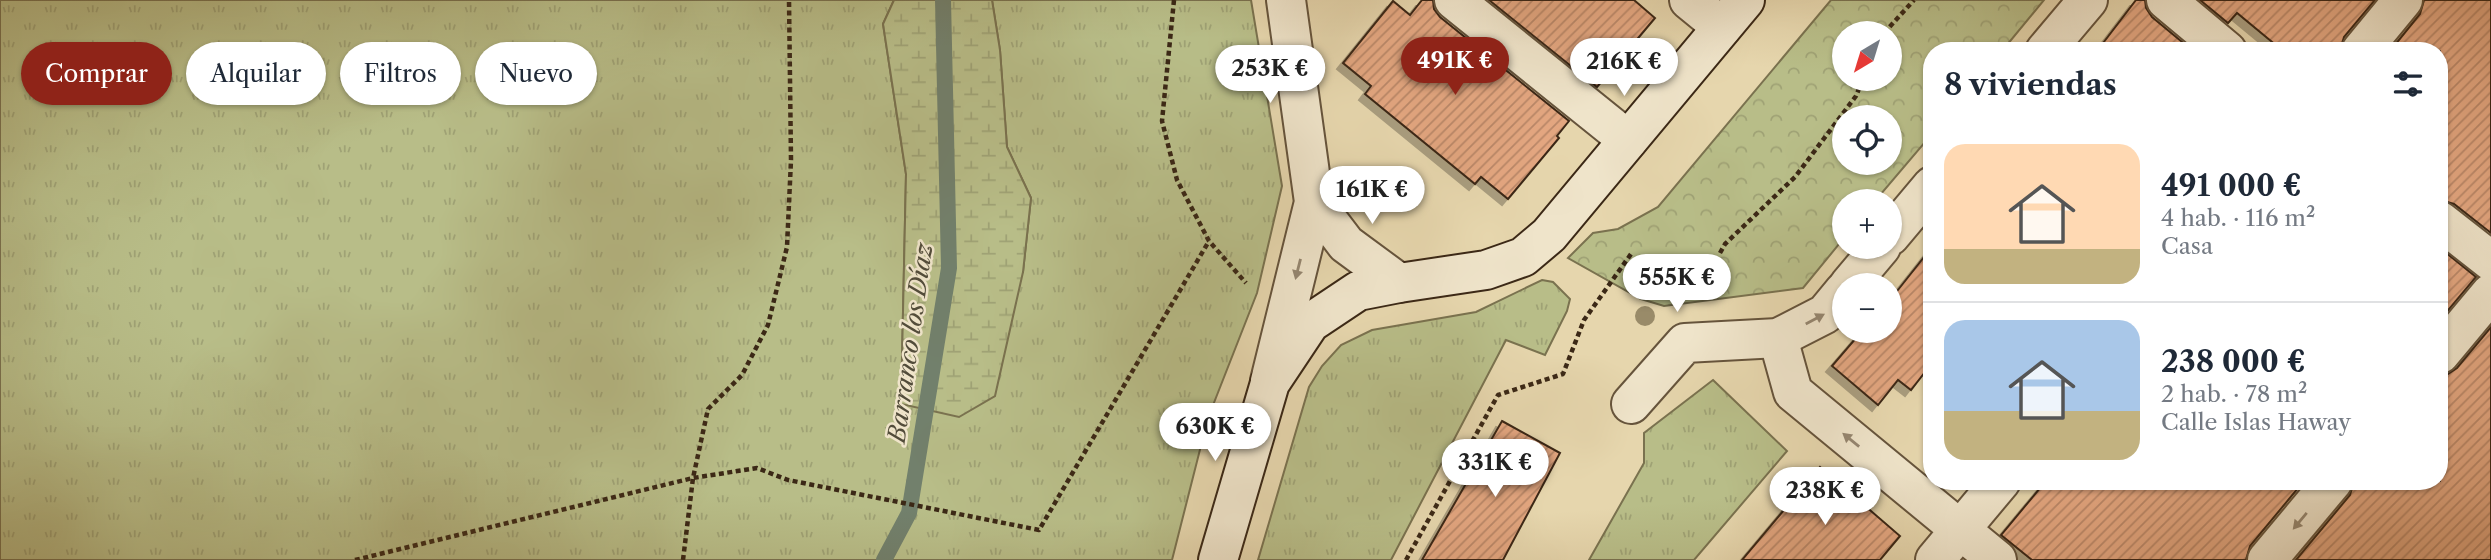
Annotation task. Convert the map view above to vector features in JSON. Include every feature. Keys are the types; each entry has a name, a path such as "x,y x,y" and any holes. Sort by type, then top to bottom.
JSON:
{"street":[{"path":"1218,560 1270,383 1314,202 1286,0"},
{"path":"1454,0 1628,140"},
{"path":"1270,383 1310,323 1358,291 1486,270 1523,257 1549,235 1734,14 1689,0"},
{"path":"2053,42 2088,0"},
{"path":"2166,0 2216,42"},
{"path":"2368,42 2403,0"},
{"path":"1902,222 1923,197"},
{"path":"1314,202 1346,244 1399,283"},
{"path":"2448,226 2491,261"},
{"path":"1859,273 1871,259"},
{"path":"2448,344 2491,293"},
{"path":"1631,404 1685,343 1778,338 1825,314 1832,306"},
{"path":"1778,338 1793,391 1997,560"},
{"path":"1935,560 1993,490"},
{"path":"2267,560 2325,490"}],"path":[{"path":"683,560 694,478 708,409 742,375 768,325 787,247 791,160 789,0"},
{"path":"1174,0 1162,121 1177,180 1209,241 1284,325"},
{"path":"1895,21 1914,0"},
{"path":"1720,253 1725,244 1796,177 1858,91"},
{"path":"355,560 694,478 757,468 788,480 1039,530 1209,241"},
{"path":"1406,560 1498,395 1563,374 1584,320 1631,254"}],"green space":[{"path":"0,0 894,0 883,24 906,174 901,404 1023,272 1031,198 1007,147 1000,50 992,0 1251,0 1282,186 1257,293 1208,418 1172,560 0,560"},
{"path":"894,0 992,0 1000,50 1007,147 1031,198 1023,272 995,396 959,417 901,404 906,174 883,24"},
{"path":"1831,0 2044,0 2009,42 1923,42 1923,145 1902,169 1902,105 1832,105 1832,175 1897,175 1885,189 1832,189 1832,253 1803,288 1664,306 1641,299 1568,258 1593,233 1618,229 1658,207"},
{"path":"1542,280 1553,282 1570,299 1567,311 1545,355 1506,340 1391,560 1258,560 1309,387 1322,366 1341,345 1372,330 1476,312"},
{"path":"1713,380 1787,451 1694,560 1589,560 1644,463 1644,433"}],"building":[{"path":"1422,0 1433,0 1434,9 1440,17 1569,121 1557,136 1559,138 1508,199 1481,177 1475,184 1365,94 1371,86 1343,63 1393,1 1410,15"},
{"path":"1489,0 1634,0 1655,18 1597,87"},
{"path":"2136,0 2145,0 2146,8 2152,17 2182,42 2104,42"},
{"path":"2200,0 2375,0 2343,42 2272,42 2237,13 2228,23"},
{"path":"2424,0 2491,0 2491,233 2448,202 2448,42 2397,42 2420,14"},
{"path":"2448,254 2476,277 2448,310"},
{"path":"1923,258 1923,375 1911,390 1898,380 1878,405 1832,366 1852,343 1902,343 1902,285"},
{"path":"2491,327 2491,560 2296,560 2351,490 2448,490 2448,374 2457,368"},
{"path":"1502,421 1560,453 1503,560 1422,560"},
{"path":"1820,467 1900,536 1880,560 1742,560"},
{"path":"2038,490 2297,490 2250,546 2246,560 2032,560 2001,535"}],"waterway":[{"name":"Barranco los Díaz","path":"884,560 909,513 949,268 943,0"}]}
